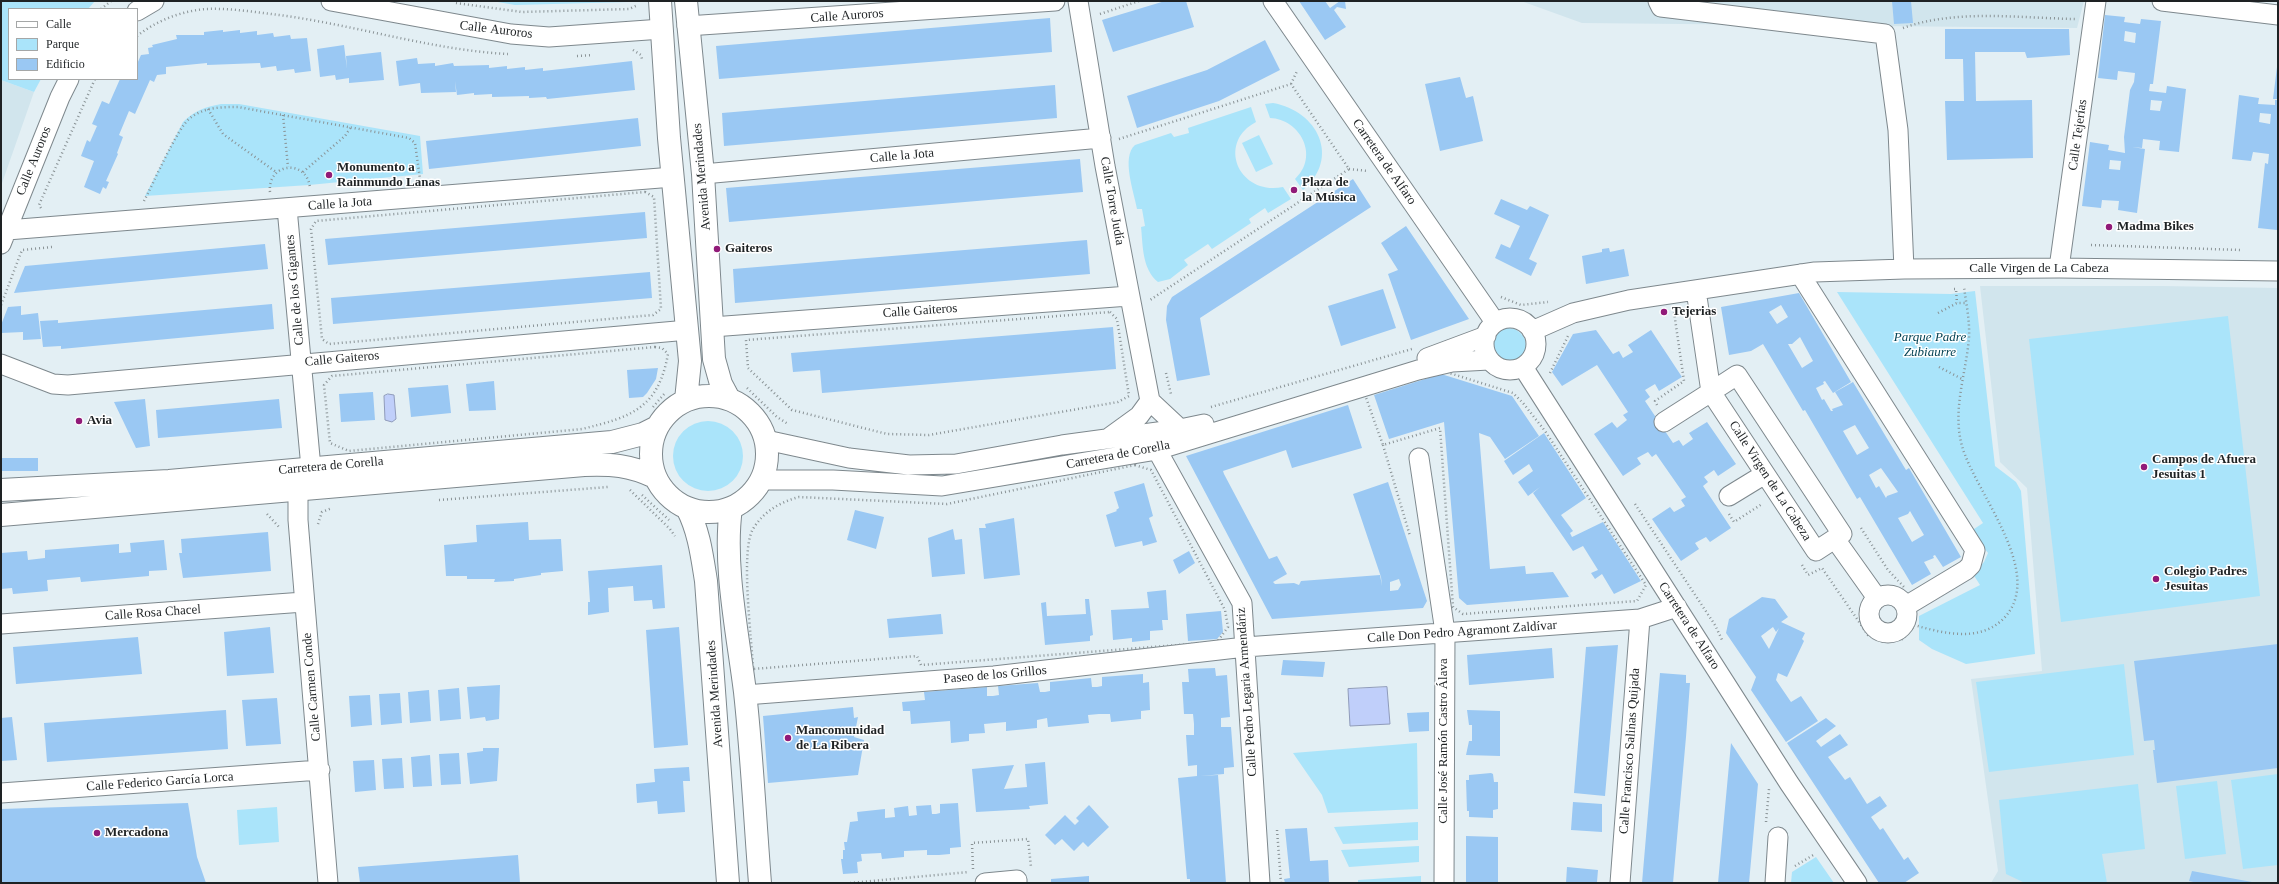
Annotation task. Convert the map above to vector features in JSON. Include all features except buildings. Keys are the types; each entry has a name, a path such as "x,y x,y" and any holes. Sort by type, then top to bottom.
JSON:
{"main road":[{"path":"660,1 673,177 688,330 690,361 686,400"},
{"name":"Avenida Merindades","path":"686,1 687,26 703,174 714,359 721,384 737,392"},
{"path":"737,392 746,408 758,422 766,440 768,460 762,480 749,497 731,508 709,512 687,508 668,496 655,477 651,452 657,427 664,416 686,400 737,392"},
{"name":"Carretera de Corella","path":"1,490 169,481 612,442 643,434 657,427"},
{"name":"Carretera de Corella","path":"1,515 604,464 631,466 655,477"},
{"name":"Avenida Merindades","path":"687,508 693,520 698,538 706,581 728,883"},
{"name":"Avenida Merindades","path":"731,508 729,521 731,580 745,695 760,883"}],"street":[{"path":"138,10 154,1"},
{"name":"Calle Auroros","path":"331,1 511,34 548,36 662,29"},
{"name":"Calle Auroros","path":"687,26 1055,1"},
{"name":"Calle Torre Judía","path":"1078,1 1112,136 1129,296 1150,401"},
{"name":"Carretera de Alfaro","path":"1273,1 1490,329"},
{"path":"1658,1 1661,7 1885,34 1898,130 1904,269"},
{"name":"Calle Tejerías","path":"2059,268 2096,1"},
{"path":"2162,1 2278,15"},
{"name":"Calle Auroros","path":"4,237 60,97 68,80"},
{"name":"Calle la Jota","path":"703,174 1112,136"},
{"name":"Calle la Jota","path":"4,237 287,208 673,177"},
{"name":"Calle de los Gigantes","path":"287,208 311,468"},
{"name":"Calle Virgen de La Cabeza","path":"1532,331 1573,313 1630,300 1800,274 1904,269 2059,268 2278,271"},
{"path":"1800,274 1975,550 1971,565 1966,570 1907,607 1902,628 1891,634 1878,631 1874,627 1869,615 1870,608 1877,598 1889,595 1895,596 1907,607"},
{"name":"Calle Virgen de La Cabeza","path":"1696,290 1711,392 1816,551 1835,539"},
{"name":"Calle Gaiteros","path":"712,328 1129,296"},
{"path":"1511,318 1526,323 1532,331 1536,348 1532,359 1522,367 1508,370 1493,365 1489,360 1484,341 1490,329 1511,318"},
{"name":"Carretera de Corella","path":"766,440 849,458 909,465 956,464 1106,439 1180,429 1228,418 1292,400 1352,379 1416,362 1490,329"},
{"name":"Calle Gaiteros","path":"1,364 53,384 68,385 301,363 688,330"},
{"name":"Carretera de Corella","path":"762,480 832,480 892,485 942,486 1157,450 1418,370 1452,362 1489,360"},
{"name":"Carretera de Alfaro","path":"1522,367 1789,783 1857,883"},
{"path":"1666,421 1737,375 1842,534 1835,539 1877,598"},
{"path":"1106,439 1138,416 1150,401 1180,429"},
{"name":"Calle Pedro Legaria Armendáriz","path":"1157,450 1242,603 1260,883"},
{"name":"Calle José Ramón Castro Álava","path":"1419,458 1444,632 1444,883"},
{"path":"1729,496 1765,474"},
{"name":"Calle Carmen Conde","path":"298,490 298,520 304,602 320,770 328,883"},
{"name":"Calle Rosa Chacel","path":"1,624 304,602"},
{"name":"Calle Don Pedro Agramont Zaldívar","path":"1245,647 1640,619 1677,607"},
{"name":"Calle Francisco Salinas Quijada","path":"1620,883 1640,619"},
{"name":"Paseo de los Grillos","path":"745,695 994,676 1245,647"},
{"name":"Calle Federico García Lorca","path":"1,794 320,770"},
{"path":"1772,832 1775,883"},
{"path":"985,883 1017,880 1017,883"}],"path":[{"path":"102,8 111,1"},
{"path":"450,2 522,12 572,12 629,9 639,6 638,1"},
{"path":"1099,22 1098,15 1139,1"},
{"path":"138,35 175,15 206,9 250,11 304,18 438,45 513,55"},
{"path":"1885,34 1913,24 1964,17 2094,20"},
{"path":"626,51 633,50 641,55 642,63"},
{"path":"570,56 598,54"},
{"path":"43,211 39,205 95,80"},
{"path":"1112,136 1291,84 1350,169"},
{"path":"143,203 187,120 208,109 238,107 409,138 415,143 420,180 428,179"},
{"path":"208,109 223,134 276,172"},
{"path":"284,115 288,167"},
{"path":"303,172 345,136 351,128"},
{"path":"270,192 270,181 276,172 288,167 296,168 303,172 309,180 310,188"},
{"path":"1148,302 1350,169 1368,171 1372,177"},
{"path":"645,192 654,197 661,309 653,315 329,344 322,339 311,229 316,221 645,192"},
{"path":"2092,245 2247,250"},
{"path":"1,305 22,250 54,247"},
{"path":"1858,525 1888,570 1907,607 1942,632 1980,633 1992,628 2005,617 2016,598 2016,575 2013,552 1962,446 1960,396 1969,336 1964,280"},
{"path":"1938,312 1957,303 1966,303"},
{"path":"1666,421 1654,401 1684,381 1673,307"},
{"path":"1110,312 1117,320 1129,396 1118,402 929,435 887,434 792,410 748,368 746,340 1110,312"},
{"path":"1553,378 1549,372 1571,331"},
{"path":"655,347 662,348 668,354 663,379 650,400 625,416 604,424 582,429 349,451 330,443 324,385 332,376 655,347"},
{"path":"1204,409 1415,348"},
{"path":"1939,367 1962,379"},
{"path":"1164,368 1172,400"},
{"path":"1357,397 1443,371 1513,393 1545,430 1646,585 1637,601 1463,614 1453,607 1440,428 1383,445"},
{"path":"737,392 793,428"},
{"path":"1365,395 1383,445 1412,542"},
{"path":"1134,465 1140,466 1151,470 1225,610 1228,627 1217,642 921,665 917,656 754,669 746,555 752,530 764,514 784,501 799,497 947,504 1134,465"},
{"path":"432,500 616,486"},
{"path":"623,488 630,490 670,529 676,539"},
{"path":"1633,501 1715,625 1725,646"},
{"path":"318,525 322,512 340,507"},
{"path":"260,514 268,514 279,527 280,535"},
{"path":"1769,788 1772,832"},
{"path":"850,883 968,873 973,869 972,843 1028,839 1031,868"},
{"path":"1793,868 1817,853"}],"shaded area":[{"path":"1521,1 2084,1 2077,28 1582,23"},
{"path":"1,80 34,92 1,186"},
{"name":"Colegio Padres Jesuitas","path":"1980,286 2163,286 2278,288 2278,883 1991,883 1998,871 1971,679 2042,671 2027,488 2000,462"},
{"path":"388,394 394,395 396,419 392,422 385,420 384,396"},
{"path":"1387,687 1390,724 1350,726 1348,689"}],"green space":[{"path":"1,1 95,1 89,8 8,8 8,80 40,80 34,92 1,80"},
{"path":"492,1 629,1 629,2 515,5"},
{"path":"1273,103 1289,108 1302,115 1312,126 1319,138 1322,151 1321,164 1314,177 1303,190 1295,179 1302,170 1306,160 1306,150 1303,140 1298,132 1290,125 1281,120 1270,118 1265,104"},
{"path":"221,104 239,104 420,136 423,174 309,185 145,196 183,122 200,110"},
{"path":"1251,107 1256,122 1244,131 1237,142 1235,154 1238,166 1245,176 1255,184 1268,188 1283,187 1291,199 1268,213 1265,208 1249,219 1251,223 1212,249 1208,244 1184,260 1188,265 1170,279 1158,282 1149,271 1144,257 1141,227 1145,226 1142,209 1137,209 1131,184 1129,158 1131,150 1135,145 1171,133 1174,137 1189,133 1188,128"},
{"path":"1259,135 1273,164 1256,172 1242,143"},
{"name":"Parque Padre Zubiaurre","path":"1975,291 1995,466 2016,482 2021,491 2035,654 1966,664 1932,649 1919,640 1919,616 1980,585 1973,574 1984,562 1988,553 1971,531 1983,523 1837,292 1951,294"},
{"name":"Campos de Afuera Jesuitas 1","path":"2228,316 2260,596 2061,622 2029,339"},
{"path":"1512,328 1521,333 1525,339 1525,353 1521,359 1512,364 1504,364 1495,359 1491,353 1490,342 1495,333 1501,329"},
{"path":"708,421 721,424 733,431 740,443 743,456 740,469 733,481 721,488 708,491 695,488 683,481 676,469 673,456 676,443 683,431 695,424"},
{"path":"2124,664 2134,755 1989,772 1976,682"},
{"path":"1417,743 1418,809 1328,813 1322,795 1293,753"},
{"path":"2278,774 2278,865 2243,869 2231,780"},
{"path":"2217,781 2226,854 2185,859 2176,786"},
{"path":"2138,784 2145,849 2102,854 2107,883 2025,883 2006,874 1999,800"},
{"path":"277,807 279,842 239,845 237,810"},
{"path":"1418,822 1418,840 1343,844 1334,827"},
{"path":"1419,846 1419,862 1349,867 1341,850"},
{"path":"1816,857 1834,883 1791,883 1792,872"},
{"path":"1421,876 1421,883 1358,883 1358,880"}],"place":[{"name":"Monumento a Rainmundo Lanas","path":"329,175"},
{"name":"Plaza de la Música","path":"1294,190"},
{"name":"Madma Bikes","path":"2109,227"},
{"name":"Gaiteros","path":"717,249"},
{"name":"Tejerias","path":"1664,312"},
{"name":"Avia","path":"79,421"},
{"name":"Campos de Afuera Jesuitas 1","path":"2144,467"},
{"name":"Colegio Padres Jesuitas","path":"2156,579"},
{"name":"Mancomunidad de La Ribera","path":"788,738"},
{"name":"Mercadona","path":"97,833"}]}
